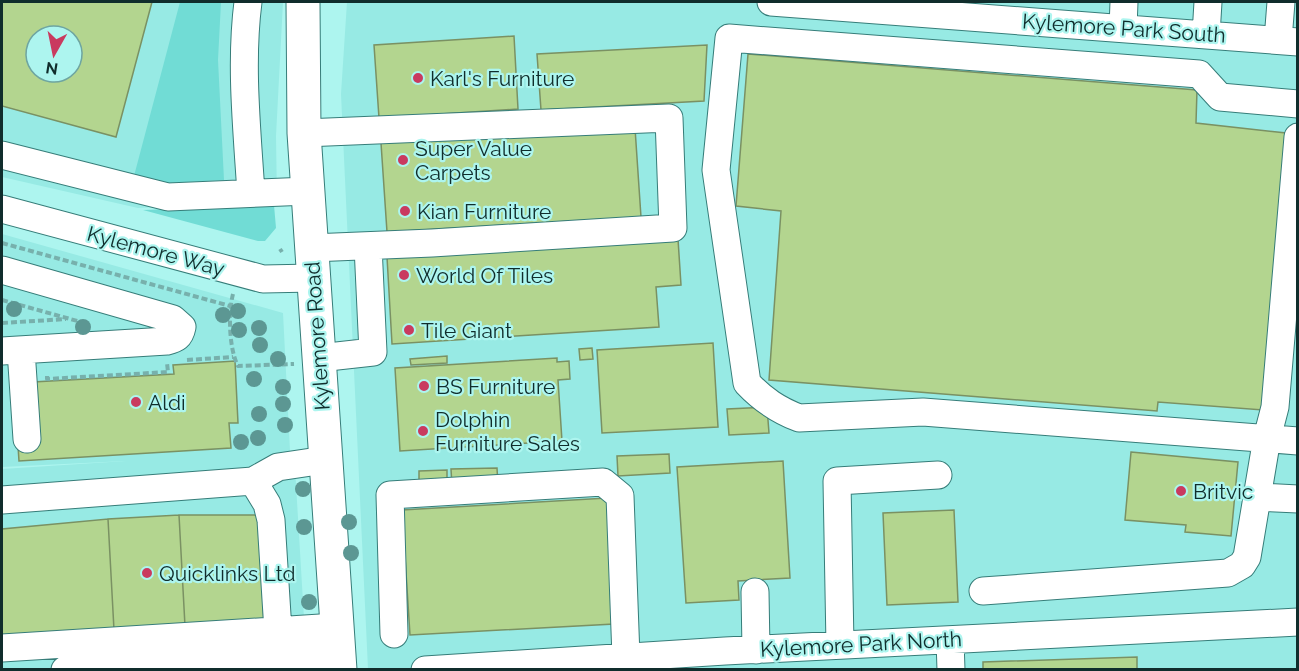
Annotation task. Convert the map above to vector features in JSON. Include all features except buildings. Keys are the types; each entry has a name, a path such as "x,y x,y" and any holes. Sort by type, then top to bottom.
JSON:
{"main road":[{"name":"Kylemore Road","path":"303,2 304,133 308,190 297,257 319,360 338,650"}],"street":[{"path":"248,2 246,108 264,192"},
{"name":"Kylemore Park South","path":"771,2 900,6 1123,28 1288,41"},
{"path":"1123,28 1124,2"},
{"path":"1206,34 1208,2"},
{"path":"1281,2 1288,41"},
{"path":"1298,104 1220,97 1199,74 729,38 716,170 747,383 762,399 782,412 799,418 923,412 1298,441"},
{"name":"Kylemore Way","path":"2,209 263,279 297,257 368,246 673,228 669,118 304,133"},
{"path":"983,591 1228,573 1242,565 1247,557 1275,407 1298,137"},
{"path":"2,155 168,196 308,190"},
{"path":"319,360 373,352 368,246"},
{"path":"2,270 153,313 173,320 182,327 177,339 167,341 15,357 27,439"},
{"path":"2,500 253,481 278,467 325,460"},
{"path":"840,645 837,481 938,475"},
{"path":"253,481 267,504 271,520 278,631"},
{"path":"394,634 390,495 603,482 620,496 626,657"},
{"path":"1257,497 1298,499"},
{"path":"755,592 756,650"},
{"name":"Kylemore Park North","path":"425,669 626,657 726,660 756,650 950,640 1297,616"},
{"path":"2,648 278,631 338,650"},
{"path":"950,640 951,669"},
{"path":"65,669 338,650"}],"path":[{"path":"2,243 230,306"},
{"path":"233,291 230,306 233,357 238,366 319,360"},
{"path":"2,300 70,319 2,323"},
{"path":"15,357 46,368 47,379 168,372 166,361 233,357"}],"shaded area":[{"path":"2,2 283,2 276,136 277,201 138,208 2,177"},
{"path":"180,2 221,2 218,60 224,180 169,183 134,176"},
{"path":"347,2 1297,2 1297,669 368,669 341,94"},
{"path":"274,205 276,228 265,241 143,210"},
{"path":"2,234 283,313 290,451 294,451 307,669 2,669 2,469 126,461 2,467"}],"place":[{"name":"Karl's Furniture","path":"418,78"},
{"name":"Super Value Carpets","path":"403,160"},
{"name":"Kian Furniture","path":"405,211"},
{"name":"World Of Tiles","path":"404,275"},
{"name":"Tile Giant","path":"409,330"},
{"name":"BS Furniture","path":"424,386"},
{"name":"Aldi","path":"136,402"},
{"name":"Dolphin Furniture Sales","path":"423,431"},
{"name":"Britvic","path":"1181,491"},
{"name":"Quicklinks Ltd","path":"147,573"}]}
